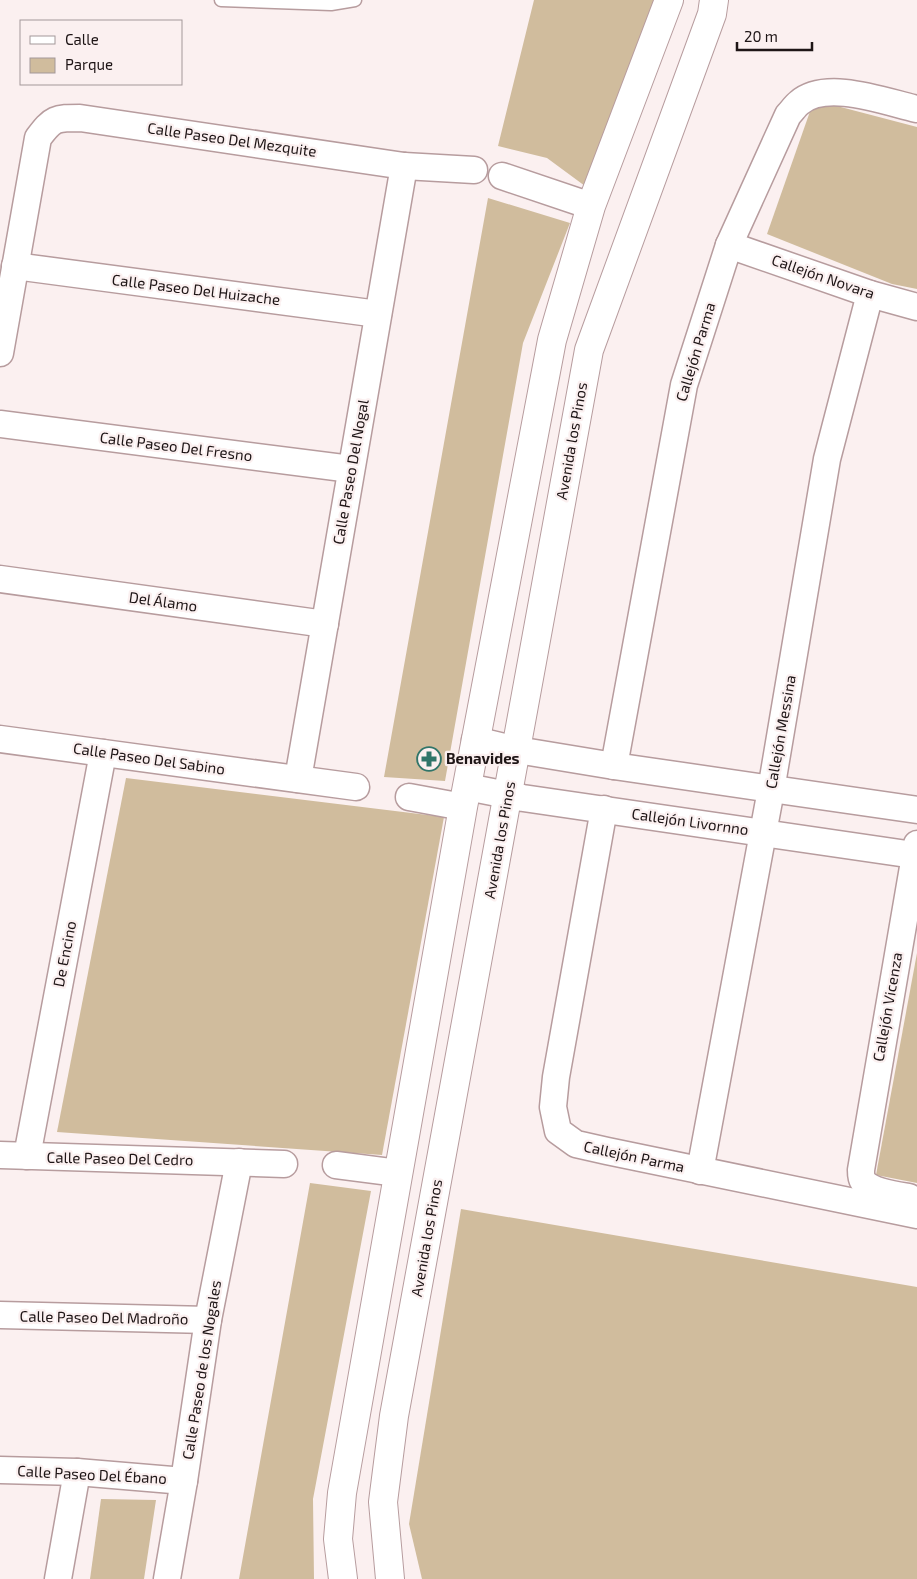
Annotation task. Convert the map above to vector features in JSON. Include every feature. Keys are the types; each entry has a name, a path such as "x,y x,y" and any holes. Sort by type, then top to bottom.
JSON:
{"street":[{"path":"342,1579 338,1539 342,1493 475,740 552,340 591,206 669,0"},
{"name":"Avenida los Pinos","path":"390,1579 383,1502 394,1416 589,350 712,14 714,0"},
{"name":"Callejón Parma","path":"614,766 684,385 729,246 788,115 800,102 817,94 837,92 860,95 917,110"},
{"name":"Calle Paseo Del Mezquite","path":"15,266 38,138 48,124 60,118 80,118 404,166 474,170"},
{"name":"Calle Paseo Del Nogal","path":"298,779 404,166"},
{"path":"502,176 591,206"},
{"name":"Callejón Novara","path":"729,246 870,294 917,307"},
{"path":"0,353 15,266"},
{"name":"Calle Paseo Del Huizache","path":"15,266 378,314"},
{"name":"Callejón Messina","path":"700,1171 771,790 827,460 870,294"},
{"name":"Calle Paseo Del Fresno","path":"0,424 351,469"},
{"name":"Del Álamo","path":"0,580 325,624"},
{"name":"Calle Paseo Del Sabino","path":"0,739 356,787"},
{"path":"475,740 517,750 614,766 917,810"},
{"name":"De Encino","path":"26,1156 103,753"},
{"name":"Callejón Livornno","path":"409,797 508,795 763,833 916,850"},
{"name":"Callejón Parma","path":"604,809 556,1077 552,1106 558,1131 576,1144 917,1215"},
{"name":"Callejón Vicenza","path":"916,850 860,1170 862,1180 867,1185 882,1192 917,1199"},
{"name":"Calle Paseo Del Cedro","path":"0,1155 284,1164"},
{"name":"Calle Paseo de los Nogales","path":"167,1579 208,1320 239,1162"},
{"path":"336,1165 398,1173"},
{"name":"Calle Paseo Del Madroño","path":"0,1315 208,1320"},
{"name":"Calle Paseo Del Ébano","path":"0,1470 77,1472 184,1481"},
{"path":"58,1579 77,1472"}],"lane":[{"path":"221,0 331,4 355,0"}],"green space":[{"path":"534,0 659,0 585,186 547,158 498,146"},
{"path":"814,100 917,127 917,289 892,284 767,234"},
{"path":"488,198 570,223 523,343 445,781 384,777"},
{"path":"126,778 444,817 382,1155 57,1132"},
{"path":"917,953 917,1183 876,1175"},
{"path":"310,1183 371,1191 313,1499 314,1579 239,1579"},
{"path":"461,1209 917,1287 917,1579 422,1579 409,1524"},
{"path":"101,1499 156,1500 144,1579 90,1579"}],"place":[{"name":"Benavides","path":"429,759"}]}
